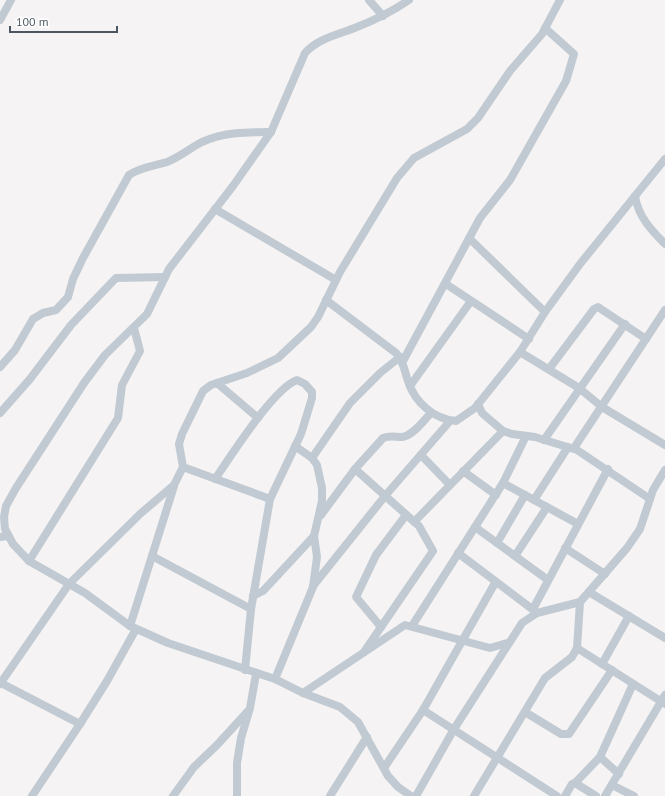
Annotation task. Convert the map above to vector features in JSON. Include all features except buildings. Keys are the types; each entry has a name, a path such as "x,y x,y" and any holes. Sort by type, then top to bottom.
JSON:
{"street":[{"path":"0,20 11,0"},
{"path":"369,0 383,16"},
{"path":"409,0 383,16 310,47 298,68 271,132 165,277 147,314 105,355 84,383 16,488 6,506 4,517 4,536 29,561 86,593 114,616 133,627 168,643 256,674 275,679 303,693 340,707 358,722 384,768 398,787 411,796"},
{"path":"32,796 107,681 133,627 152,556 174,485 182,467 179,444 182,434 201,393 205,388 247,373 278,358 311,327 336,280 397,178 406,166 414,158 468,128 478,118 510,71 546,28 560,0"},
{"path":"312,458 350,403 380,373 402,359 446,284 484,212 510,180 570,72 574,54 546,28"},
{"path":"0,367 15,350 33,318 43,313 56,310 68,297 83,258 129,174 168,161 184,154 200,143 215,137 242,132 271,132"},
{"path":"326,300 388,345 402,359 410,386 420,402 431,413 445,420 456,421 464,417 478,404 520,352 545,312 580,264 665,159"},
{"path":"635,196 637,206 642,216 651,230 665,244"},
{"path":"215,209 336,280"},
{"path":"469,238 545,312"},
{"path":"0,413 30,379 71,324 91,306 111,282 116,278 123,277 165,277"},
{"path":"446,284 529,339"},
{"path":"410,386 471,302"},
{"path":"549,369 594,309 598,307 602,308 646,339"},
{"path":"534,500 602,407 665,310"},
{"path":"544,440 578,388 624,324"},
{"path":"29,561 118,418 122,385 140,351 134,328"},
{"path":"520,352 578,388 602,407 665,445"},
{"path":"215,479 258,418 293,382 297,380 305,384 312,392 312,398 301,434 270,499 251,609 245,670"},
{"path":"217,383 258,418"},
{"path":"478,404 482,413 503,431 544,440 571,448 608,469 650,499"},
{"path":"319,517 355,469 383,438 387,436 403,437 410,433 431,413"},
{"path":"313,587 385,496 450,421"},
{"path":"414,522 503,431"},
{"path":"412,626 496,495 526,436"},
{"path":"275,679 313,587 317,557 314,536 319,517 322,488 317,465 312,458 295,446"},
{"path":"421,455 450,484"},
{"path":"182,467 270,499"},
{"path":"355,469 419,526 431,548 432,554 364,652"},
{"path":"416,796 454,729 507,643 522,623 535,611 548,580 608,469"},
{"path":"458,554 495,583 535,611 580,602 627,548 640,528 656,483 665,470"},
{"path":"463,471 496,495"},
{"path":"503,483 578,524"},
{"path":"80,724 0,683 69,584 140,514 174,485"},
{"path":"497,544 526,495"},
{"path":"515,556 547,507"},
{"path":"381,627 356,597 376,555 406,515"},
{"path":"475,527 548,580"},
{"path":"253,596 264,591 314,536"},
{"path":"565,548 605,574"},
{"path":"152,556 251,609"},
{"path":"384,768 423,710 461,640 495,583"},
{"path":"589,592 665,638"},
{"path":"474,796 545,678 572,657 577,648 580,602"},
{"path":"602,664 629,616"},
{"path":"303,693 405,625 490,648 507,643"},
{"path":"577,648 633,684 664,700 605,796"},
{"path":"525,712 565,736 569,734 612,670"},
{"path":"238,796 237,763 250,708 256,674"},
{"path":"565,796 572,784 575,783 600,757 633,684"},
{"path":"173,796 194,767 217,745 250,708"},
{"path":"423,710 557,796"},
{"path":"330,796 367,737"},
{"path":"600,757 619,774"},
{"path":"575,783 596,796"},
{"path":"612,785 634,796"}]}
